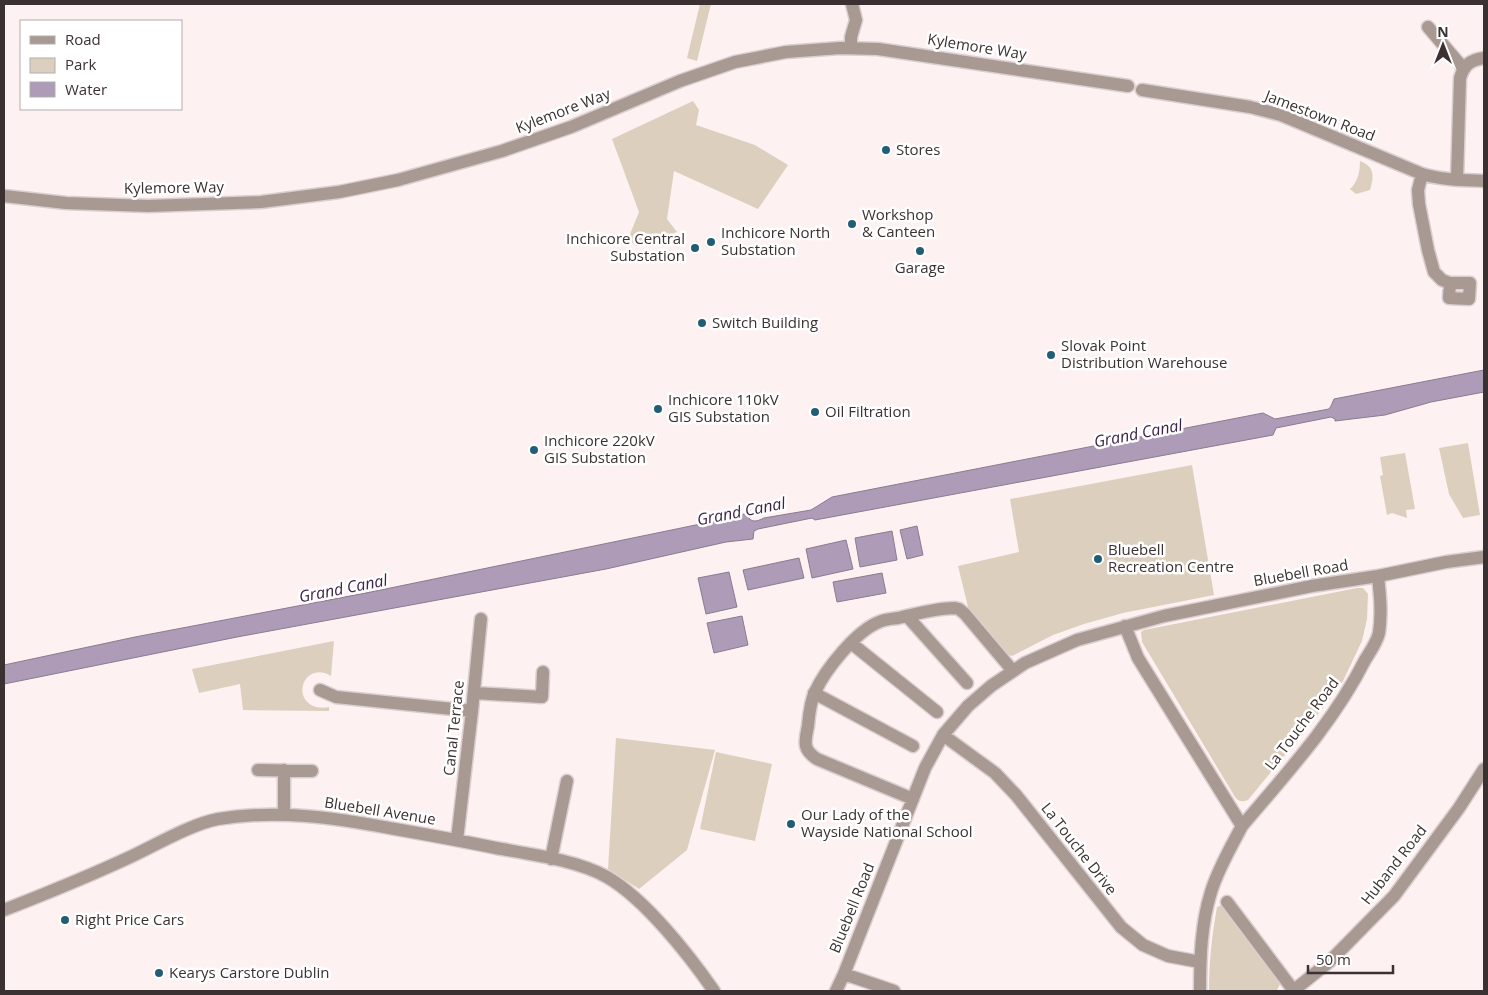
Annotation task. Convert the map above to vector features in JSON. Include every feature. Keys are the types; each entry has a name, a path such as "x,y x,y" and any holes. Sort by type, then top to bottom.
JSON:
{"street":[{"path":"851,48 851,38 856,20 852,4"},
{"path":"1428,27 1463,68"},
{"name":"Kylemore Way","path":"4,196 66,203 148,206 261,202 339,192 398,180 502,151 571,128 680,81 735,62 786,52 851,48 894,50 1128,86"},
{"path":"1457,179 1460,78 1463,68 1472,61 1484,58"},
{"name":"Jamestown Road","path":"1142,90 1250,107 1281,115 1422,174 1432,177 1484,181"},
{"path":"1422,174 1418,190 1419,204 1428,250 1434,272 1442,280 1450,283"},
{"name":"Bluebell Road","path":"836,991 913,799 943,735 968,706 991,686 1013,671 1025,663 1077,640 1164,616 1446,562 1484,557"},
{"name":"La Touche Road","path":"1200,991 1202,934 1211,892 1223,863 1242,826 1332,715 1360,671 1378,635 1381,606 1378,576"},
{"path":"913,799 817,759 806,749 805,743 814,693 839,656 866,630 880,621 948,608 959,609 965,614 1013,671"},
{"path":"908,616 967,683"},
{"name":"Canal Terrace","path":"457,840 481,619"},
{"path":"1125,626 1138,658 1242,826"},
{"path":"851,643 938,712"},
{"path":"474,693 542,697 543,672"},
{"path":"320,690 336,697 472,711"},
{"path":"814,693 913,746"},
{"name":"La Touche Drive","path":"943,735 995,773 1016,795 1121,927 1143,945 1168,956 1200,962"},
{"name":"Huband Road","path":"1227,902 1294,991 1329,962 1394,896 1484,769"},
{"path":"258,770 312,771"},
{"path":"284,770 284,814"},
{"path":"551,859 567,781"},
{"name":"Bluebell Avenue","path":"4,910 125,860 198,825 217,819 284,814 322,817 457,840 587,868 619,885 639,902 660,924 714,991"},
{"name":"Bluebell Road","path":"844,974 894,991"}],"green space":[{"path":"700,4 711,4 697,61 687,58"},
{"path":"693,101 699,110 696,125 755,145 788,165 758,209 674,171 667,219 677,232 636,246 628,239 639,212 612,139"},
{"path":"1360,161 1371,169 1372,180 1370,190 1356,194 1350,189 1358,176"},
{"path":"1468,443 1480,515 1463,518 1449,494 1439,448"},
{"path":"1405,453 1415,509 1406,510 1407,518 1392,513 1387,515 1380,476 1383,475 1380,457"},
{"name":"Bluebell Recreation Centre","path":"1192,465 1214,595 1123,613 1084,624 1053,635 1012,656 1005,653 969,611 958,566 1019,552 1010,499"},
{"path":"1363,588 1368,594 1367,619 1362,641 1343,681 1248,800 1239,801 1142,642 1141,632"},
{"path":"334,641 331,676 315,673 309,676 302,688 306,701 315,707 329,707 329,711 243,710 240,684 199,693 192,669"},
{"path":"616,738 715,750 687,850 639,889 608,869"},
{"path":"716,752 772,764 755,841 700,829"},
{"path":"1222,905 1281,982 1277,990 1209,991 1210,959 1217,907"}],"water":[{"path":"1484,370 1484,392 1431,402 1385,415 1335,421 1331,417 1276,428 1273,435 815,520 812,518 758,529 754,531 753,539 726,542 606,569 237,637 4,684 4,665 135,637 371,592 744,514 752,521 756,521 811,510 832,497 1263,413 1275,419 1329,409 1334,399"},
{"path":"917,526 923,555 907,559 900,530"},
{"path":"892,531 897,560 860,567 855,538"},
{"path":"846,540 853,569 812,578 806,549"},
{"path":"799,558 804,578 748,590 743,570"},
{"path":"729,572 737,607 706,614 698,578"},
{"path":"882,573 886,593 837,602 833,582"},
{"path":"742,616 748,645 714,653 707,623"}],"place":[{"name":"Stores","path":"886,150"},
{"name":"Workshop & Canteen","path":"852,224"},
{"name":"Inchicore North Substation","path":"711,242"},
{"name":"Inchicore Central Substation","path":"695,248"},
{"name":"Garage","path":"920,251"},
{"name":"Switch Building","path":"702,323"},
{"name":"Slovak Point Distribution Warehouse","path":"1051,355"},
{"name":"Inchicore 110kV GIS Substation","path":"658,409"},
{"name":"Oil Filtration","path":"815,412"},
{"name":"Inchicore 220kV GIS Substation","path":"534,450"},
{"name":"Bluebell Recreation Centre","path":"1098,559"},
{"name":"Our Lady of the Wayside National School","path":"791,824"},
{"name":"Right Price Cars","path":"65,920"},
{"name":"Kearys Carstore Dublin","path":"159,973"}],"water label":[{"name":"Grand Canal","path":"1138,433"},
{"name":"Grand Canal","path":"741,511"},
{"name":"Grand Canal","path":"343,588"}]}
